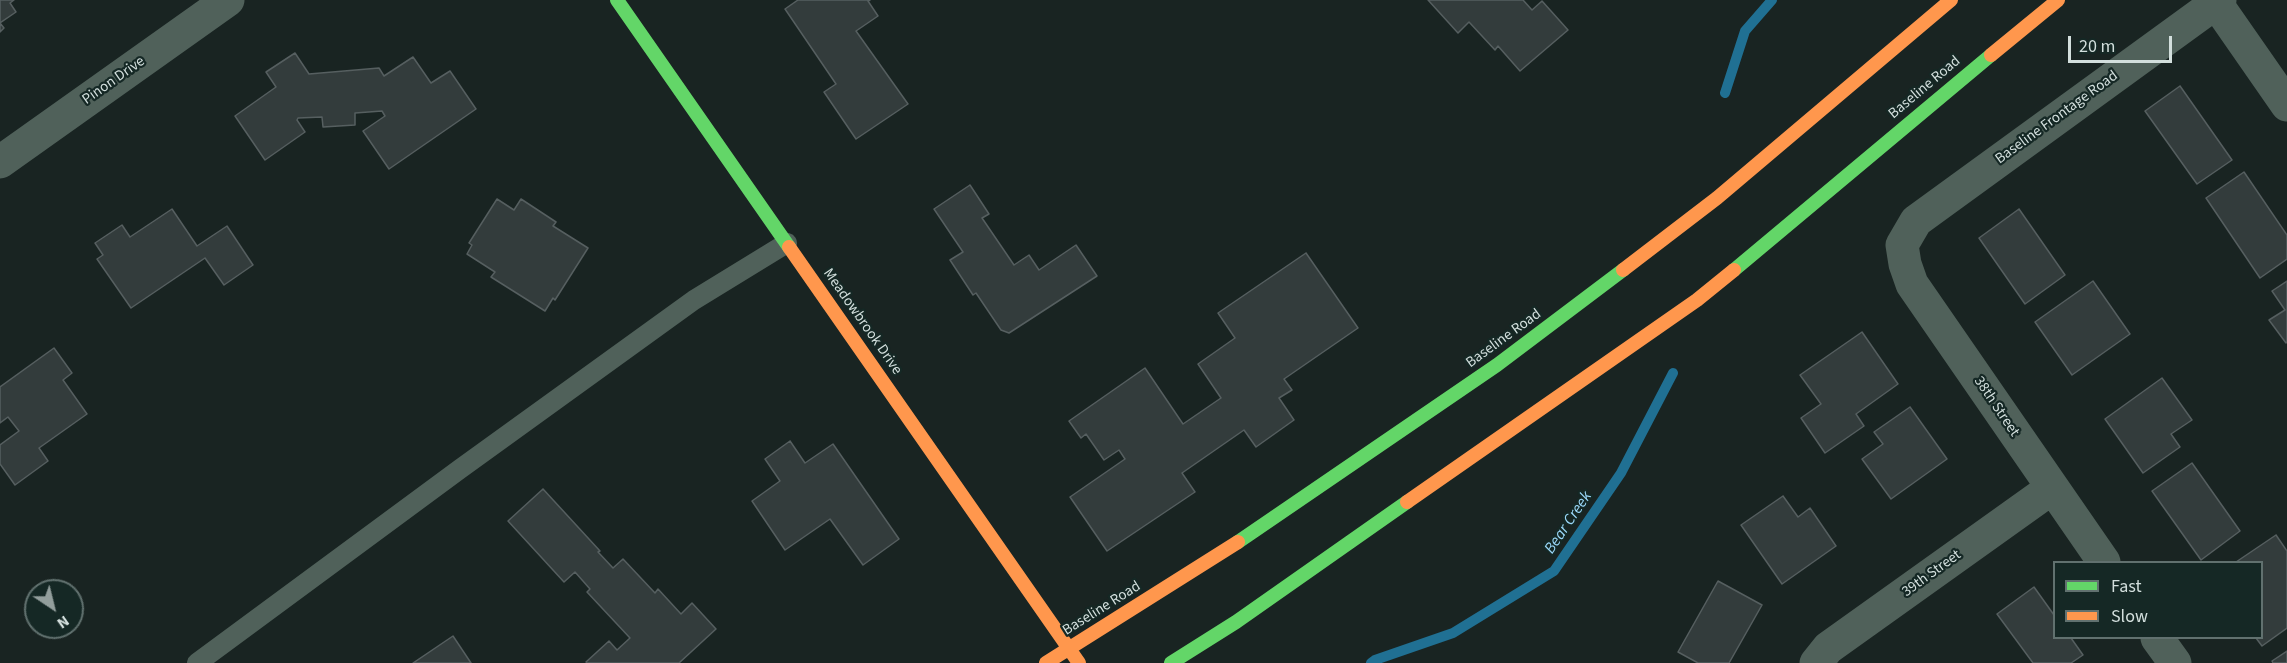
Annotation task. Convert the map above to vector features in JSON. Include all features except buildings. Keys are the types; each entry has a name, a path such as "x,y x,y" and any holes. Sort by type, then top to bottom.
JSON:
{"main road":[{"name":"Meadowbrook Drive","path":"617,0 1079,663"},
{"name":"Baseline Road","path":"1046,663 1230,548 1497,365 1717,198 1951,0"},
{"name":"Baseline Road","path":"1171,663 1236,622 1697,300 2058,0"}],"street":[{"name":"Pinon Drive","path":"0,162 228,0"},
{"path":"2216,1 2287,105"},
{"name":"Baseline Frontage Road","path":"1902,245 1916,221 2216,1"},
{"name":"38th Street","path":"1902,245 1905,264 1912,284 2103,561"},
{"name":"39th Street","path":"1816,663 1828,648 2052,488"},
{"path":"2158,639 2175,663"}],"lane":[{"path":"197,663 694,300 787,243"}],"waterway":[{"name":"Bear Creek","path":"1725,93 1745,31 1772,0"},
{"name":"Bear Creek","path":"1371,663 1453,633 1554,571 1621,473 1673,373"}],"traffic: fast":[{"path":"617,0 789,247"},
{"path":"1734,270 1991,55"},
{"path":"1238,542 1497,365 1623,270"},
{"path":"1171,663 1236,622 1407,502"}],"traffic: slow":[{"path":"1623,270 1717,198 1951,0"},
{"path":"1991,55 2058,0"},
{"path":"789,247 1079,663"},
{"path":"1407,502 1697,300 1734,270"},
{"path":"1046,663 1238,542"}]}
